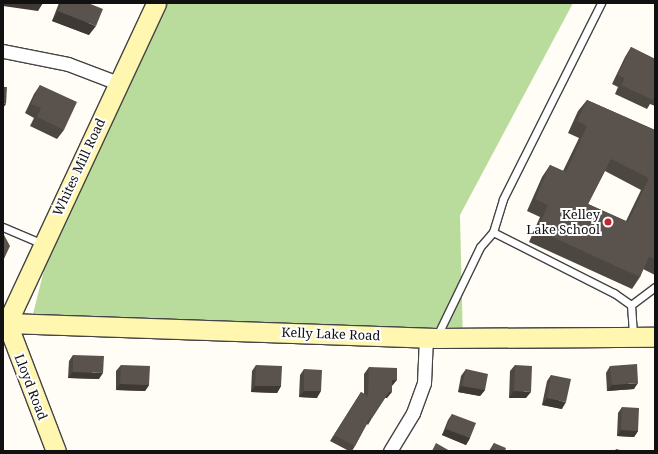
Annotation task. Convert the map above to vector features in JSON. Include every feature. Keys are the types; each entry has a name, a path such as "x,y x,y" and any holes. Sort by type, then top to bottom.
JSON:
{"street":[{"name":"Whites Mill Road","path":"5,327 156,3"},
{"path":"3,51 68,64 118,83"},
{"name":"Kelly Lake Road","path":"5,327 431,338 655,337"},
{"name":"Lloyd Road","path":"5,327 56,451"},
{"path":"390,451 413,413 424,383 431,338"}],"lane":[{"path":"431,338 480,247 493,232 503,199 601,3"},
{"path":"3,227 43,244"},
{"path":"493,232 614,293 631,305"},
{"path":"631,305 655,287"},
{"path":"631,305 633,337"}],"green space":[{"path":"151,3 573,3 460,215 463,345 33,314 63,194"}],"building":[{"path":"62,3 88,3 103,9 96,26 58,11"},
{"path":"631,47 655,59 655,96 653,100 621,85 625,78 618,75"},
{"path":"40,85 77,102 64,130 37,117 41,108 31,104"},
{"path":"3,87 7,87 6,104 3,103"},
{"path":"587,100 655,130 655,259 649,257 640,277 537,230 548,205 535,199 550,165 566,172 587,126 577,121","holes":["611,159 649,178 628,222 588,204"]},
{"path":"3,233 10,246 3,261"},
{"path":"73,355 104,356 103,373 73,372"},
{"path":"637,364 638,383 612,385 610,366"},
{"path":"121,365 150,366 149,385 120,384"},
{"path":"256,365 282,366 281,386 255,386"},
{"path":"515,365 532,366 531,392 514,391"},
{"path":"369,367 397,368 397,380 392,380 392,392 389,392 372,418 370,417 355,446 334,435 361,392 368,396"},
{"path":"304,369 322,370 321,391 304,391"},
{"path":"466,369 488,374 485,390 462,386"},
{"path":"551,375 571,379 566,402 547,398"},
{"path":"622,407 639,408 638,431 621,430"},
{"path":"452,414 476,423 470,438 446,429"},
{"path":"436,443 450,451 432,451"},
{"path":"494,443 506,448 505,451 491,451"}],"place":[{"name":"Kelley Lake School","path":"608,222"}]}
